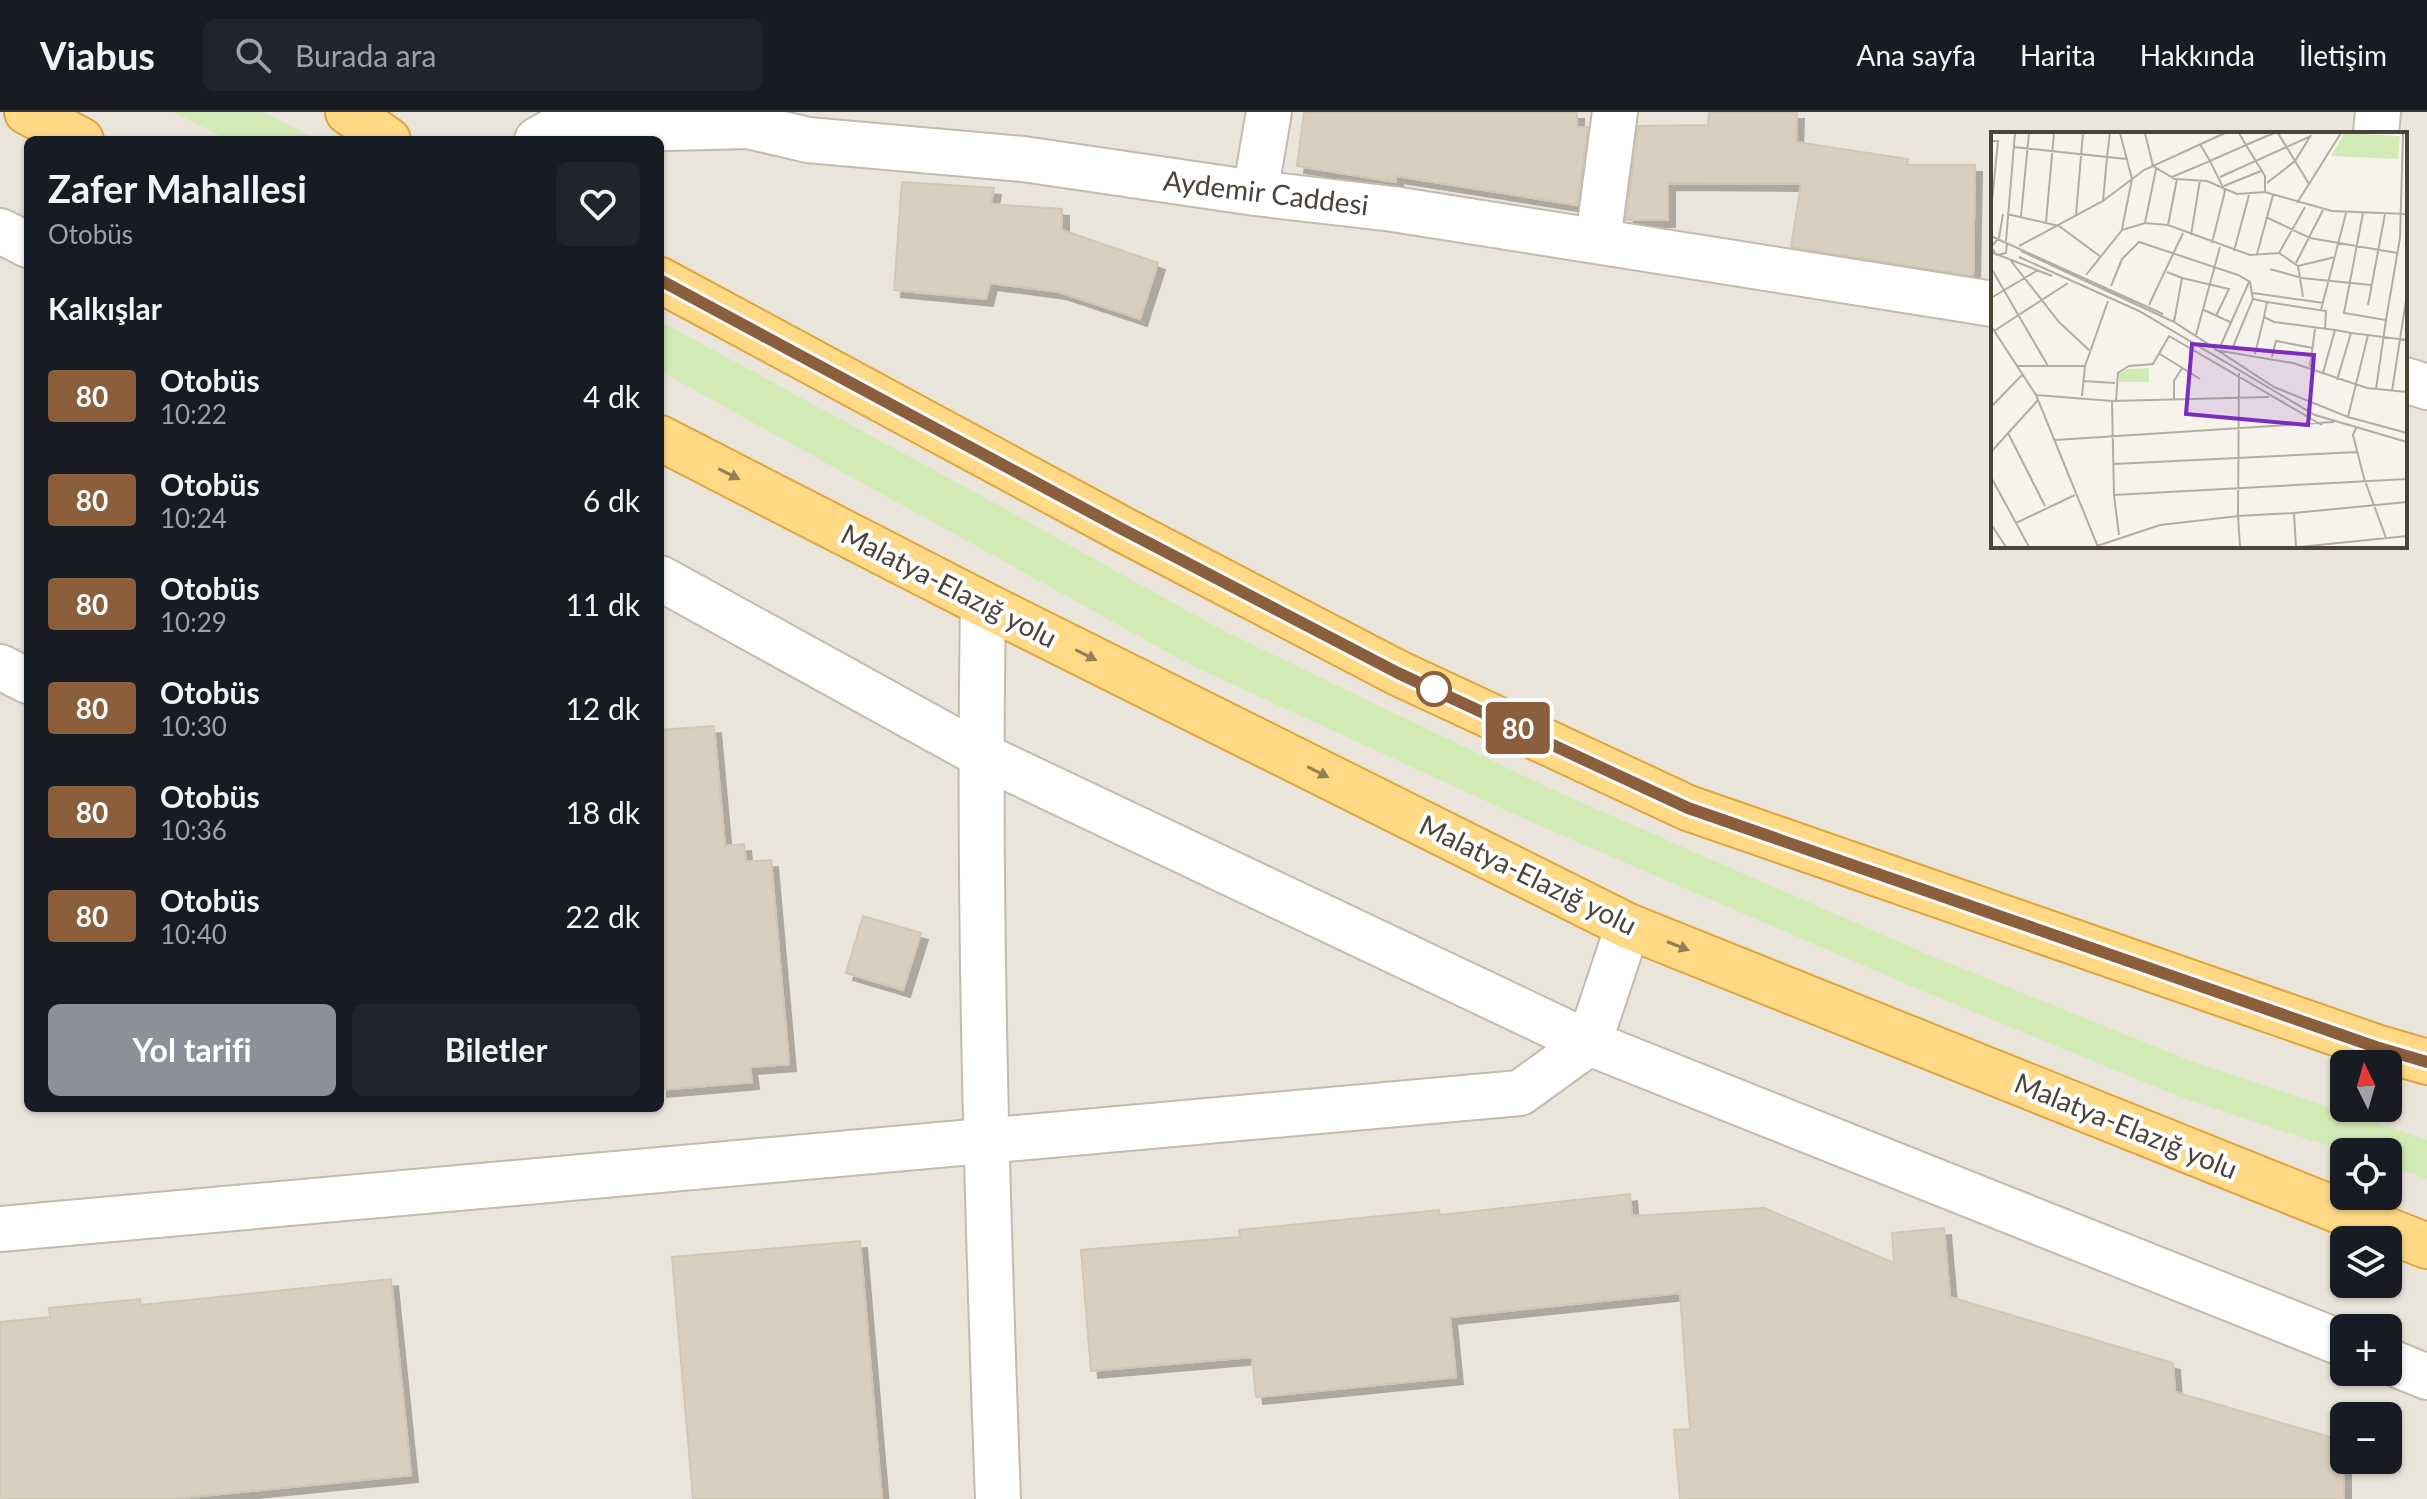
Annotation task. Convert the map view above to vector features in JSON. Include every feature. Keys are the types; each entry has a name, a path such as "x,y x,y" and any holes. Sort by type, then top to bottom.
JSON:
{"highway":[{"path":"27,112 73,136"},
{"path":"348,112 382,136"},
{"path":"664,282 1120,528 1398,673 1688,808 2427,1062"},
{"name":"Malatya-Elazığ yolu","path":"664,440 983,604 1628,926 2427,1246"}],"street":[{"path":"1255,193 1269,112"},
{"path":"1598,240 1615,112"},
{"path":"2376,132 2378,112"},
{"name":"Aydemir Caddesi","path":"547,128 810,126 1255,193 1393,209 1991,304"},
{"path":"0,231 24,243"},
{"path":"2407,381 2427,387"},
{"path":"664,580 981,755 1589,1043 2330,1338"},
{"path":"983,604 981,755 985,1142 998,1499"},
{"path":"0,667 24,679"},
{"path":"0,1229 1520,1093 1589,1043 1628,926"},
{"path":"2402,1367 2427,1377"}],"shaded area":[{"path":"0,112 2427,112 2427,1499 0,1499"}],"green space":[{"path":"173,112 264,112 311,136 220,136"},
{"path":"664,323 1216,627 1551,789 1931,956 2191,1061 2330,1108 2330,1122 2373,1122 2427,1140 2427,1179 2402,1171 2402,1138 2330,1138 2330,1147 2178,1096 1918,989 1529,821 1191,665 664,373"}],"building":[{"path":"1304,112 1577,112 1577,127 1588,127 1577,205 1396,176 1396,182 1297,166"},
{"path":"1709,112 1797,112 1796,142 1908,159 1907,165 1975,165 1973,276 1791,247 1801,184 1668,183 1668,220 1626,220 1638,126 1708,125"},
{"path":"902,182 994,188 991,204 1062,209 1062,230 1158,263 1140,319 1059,292 990,283 986,299 894,290"},
{"path":"714,726 725,846 744,844 746,862 771,860 789,1064 750,1067 752,1082 664,1090 664,730"},
{"path":"863,916 921,933 903,990 846,973"},
{"path":"1630,1194 1632,1216 1764,1208 1894,1263 1892,1233 1944,1228 1950,1297 2173,1363 2175,1392 2330,1437 2330,1474 2344,1474 2344,1499 1680,1499 1674,1430 1690,1429 1680,1293 1450,1317 1456,1377 1256,1397 1252,1357 1091,1371 1081,1250 1240,1237 1239,1230 1439,1210 1440,1215"},
{"path":"860,1241 882,1499 693,1499 672,1257"},
{"path":"391,1279 411,1475 170,1499 0,1499 0,1322 50,1317 49,1308 140,1299 141,1305"}],"bus line":[{"name":"80","path":"664,282 1120,528 1398,673 1688,808 2427,1062"}]}
